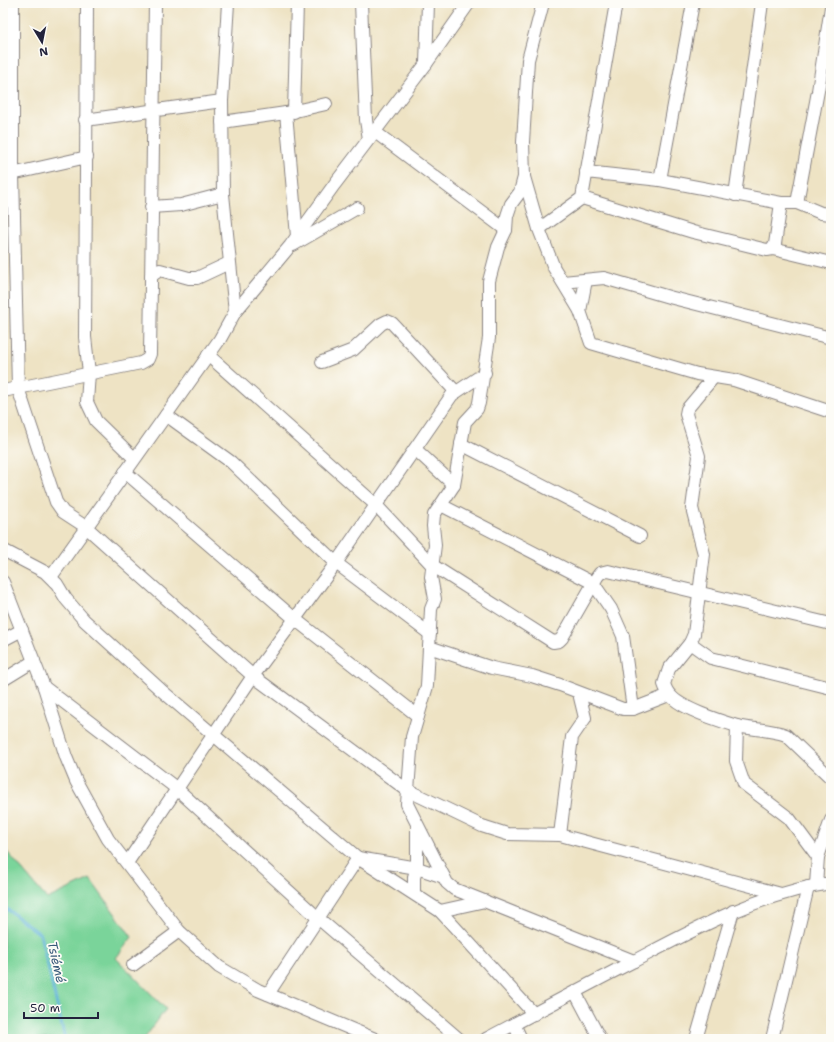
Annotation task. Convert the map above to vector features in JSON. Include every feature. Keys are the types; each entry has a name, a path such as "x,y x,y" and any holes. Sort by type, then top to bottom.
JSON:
{"street":[{"path":"14,3 8,175 18,388 56,502 63,512 86,527 253,676 407,790 488,828 522,836 560,836 781,894"},
{"path":"87,3 85,120 87,157 85,337 90,373 87,402 96,421 134,458"},
{"path":"3,391 141,363 148,359 150,354 152,112 155,3"},
{"path":"228,3 222,101 223,194 234,312"},
{"path":"297,3 290,113 297,236"},
{"path":"361,3 366,120 372,135 506,230"},
{"path":"426,64 428,3"},
{"path":"51,577 134,458 220,339 234,312 290,246 426,64 469,3"},
{"path":"543,3 528,60 527,97 523,142 524,177 539,229 554,268 580,311 588,339 596,346 713,378 734,380 831,412"},
{"path":"539,229 582,198 616,3"},
{"path":"660,180 693,3"},
{"path":"735,195 762,3"},
{"path":"797,203 818,91 831,7"},
{"path":"85,120 152,112 222,101"},
{"path":"222,122 290,113 326,104"},
{"path":"8,175 87,157"},
{"path":"586,172 660,180 781,203 797,203 821,213 831,214"},
{"path":"524,177 520,192 511,204 507,216 506,230 498,247 489,281 489,338 485,372 479,403 477,409 466,422 454,485 434,515 435,545 431,577 435,598 431,609 427,686 412,736 407,804 444,877 454,889 634,960"},
{"path":"151,207 181,205 223,194"},
{"path":"582,198 693,232 767,250 773,249 831,263"},
{"path":"773,249 781,203"},
{"path":"290,246 357,208"},
{"path":"151,276 160,270 189,278 197,278 229,263"},
{"path":"563,282 604,278 670,297 831,338"},
{"path":"580,311 586,280"},
{"path":"322,362 353,350 381,324 387,321 392,323 456,392"},
{"path":"208,355 376,505 432,565 553,642 559,641 562,638 600,573 613,571 831,624"},
{"path":"127,863 176,788 253,676 296,620 456,392 485,372"},
{"path":"713,378 687,409 686,414 699,456 692,508 704,554 701,592 694,634 690,643 669,669 664,684 669,694 683,704 737,726 777,732 786,735 831,778"},
{"path":"166,414 231,462 336,563 430,634"},
{"path":"461,444 640,536"},
{"path":"415,449 454,485"},
{"path":"125,472 296,620 418,716"},
{"path":"441,505 593,583 611,609 623,636 634,710"},
{"path":"3,550 45,572 51,577 66,599 84,620 161,690 358,858 440,911 534,1014"},
{"path":"3,582 6,600 22,630 34,661 44,687 66,757 76,781 98,823 179,931 219,967 268,994 375,1039"},
{"path":"3,640 22,630"},
{"path":"690,643 711,658 831,688"},
{"path":"429,647 492,668 532,676 610,706 623,709 634,710 669,694"},
{"path":"3,680 34,661"},
{"path":"44,687 176,788 318,918 459,1039"},
{"path":"560,836 572,737 584,718 579,693"},
{"path":"737,726 736,761 744,784 789,818 818,857"},
{"path":"772,1039 812,886 818,857 831,820"},
{"path":"414,893 414,877 417,868 417,825"},
{"path":"358,858 417,868 444,877"},
{"path":"268,994 358,858"},
{"path":"486,1039 634,960 733,911 781,894 831,883"},
{"path":"440,911 485,901"},
{"path":"696,1039 733,911"},
{"path":"133,965 179,931"},
{"path":"575,992 600,1039"},
{"path":"514,1024 521,1039"}],"green space":[{"path":"3,847 47,899 90,879 132,937 116,958 166,1009 144,1039 3,1039"}],"waterway":[{"name":"Tsiémé","path":"3,906 40,934 65,1039"}]}
